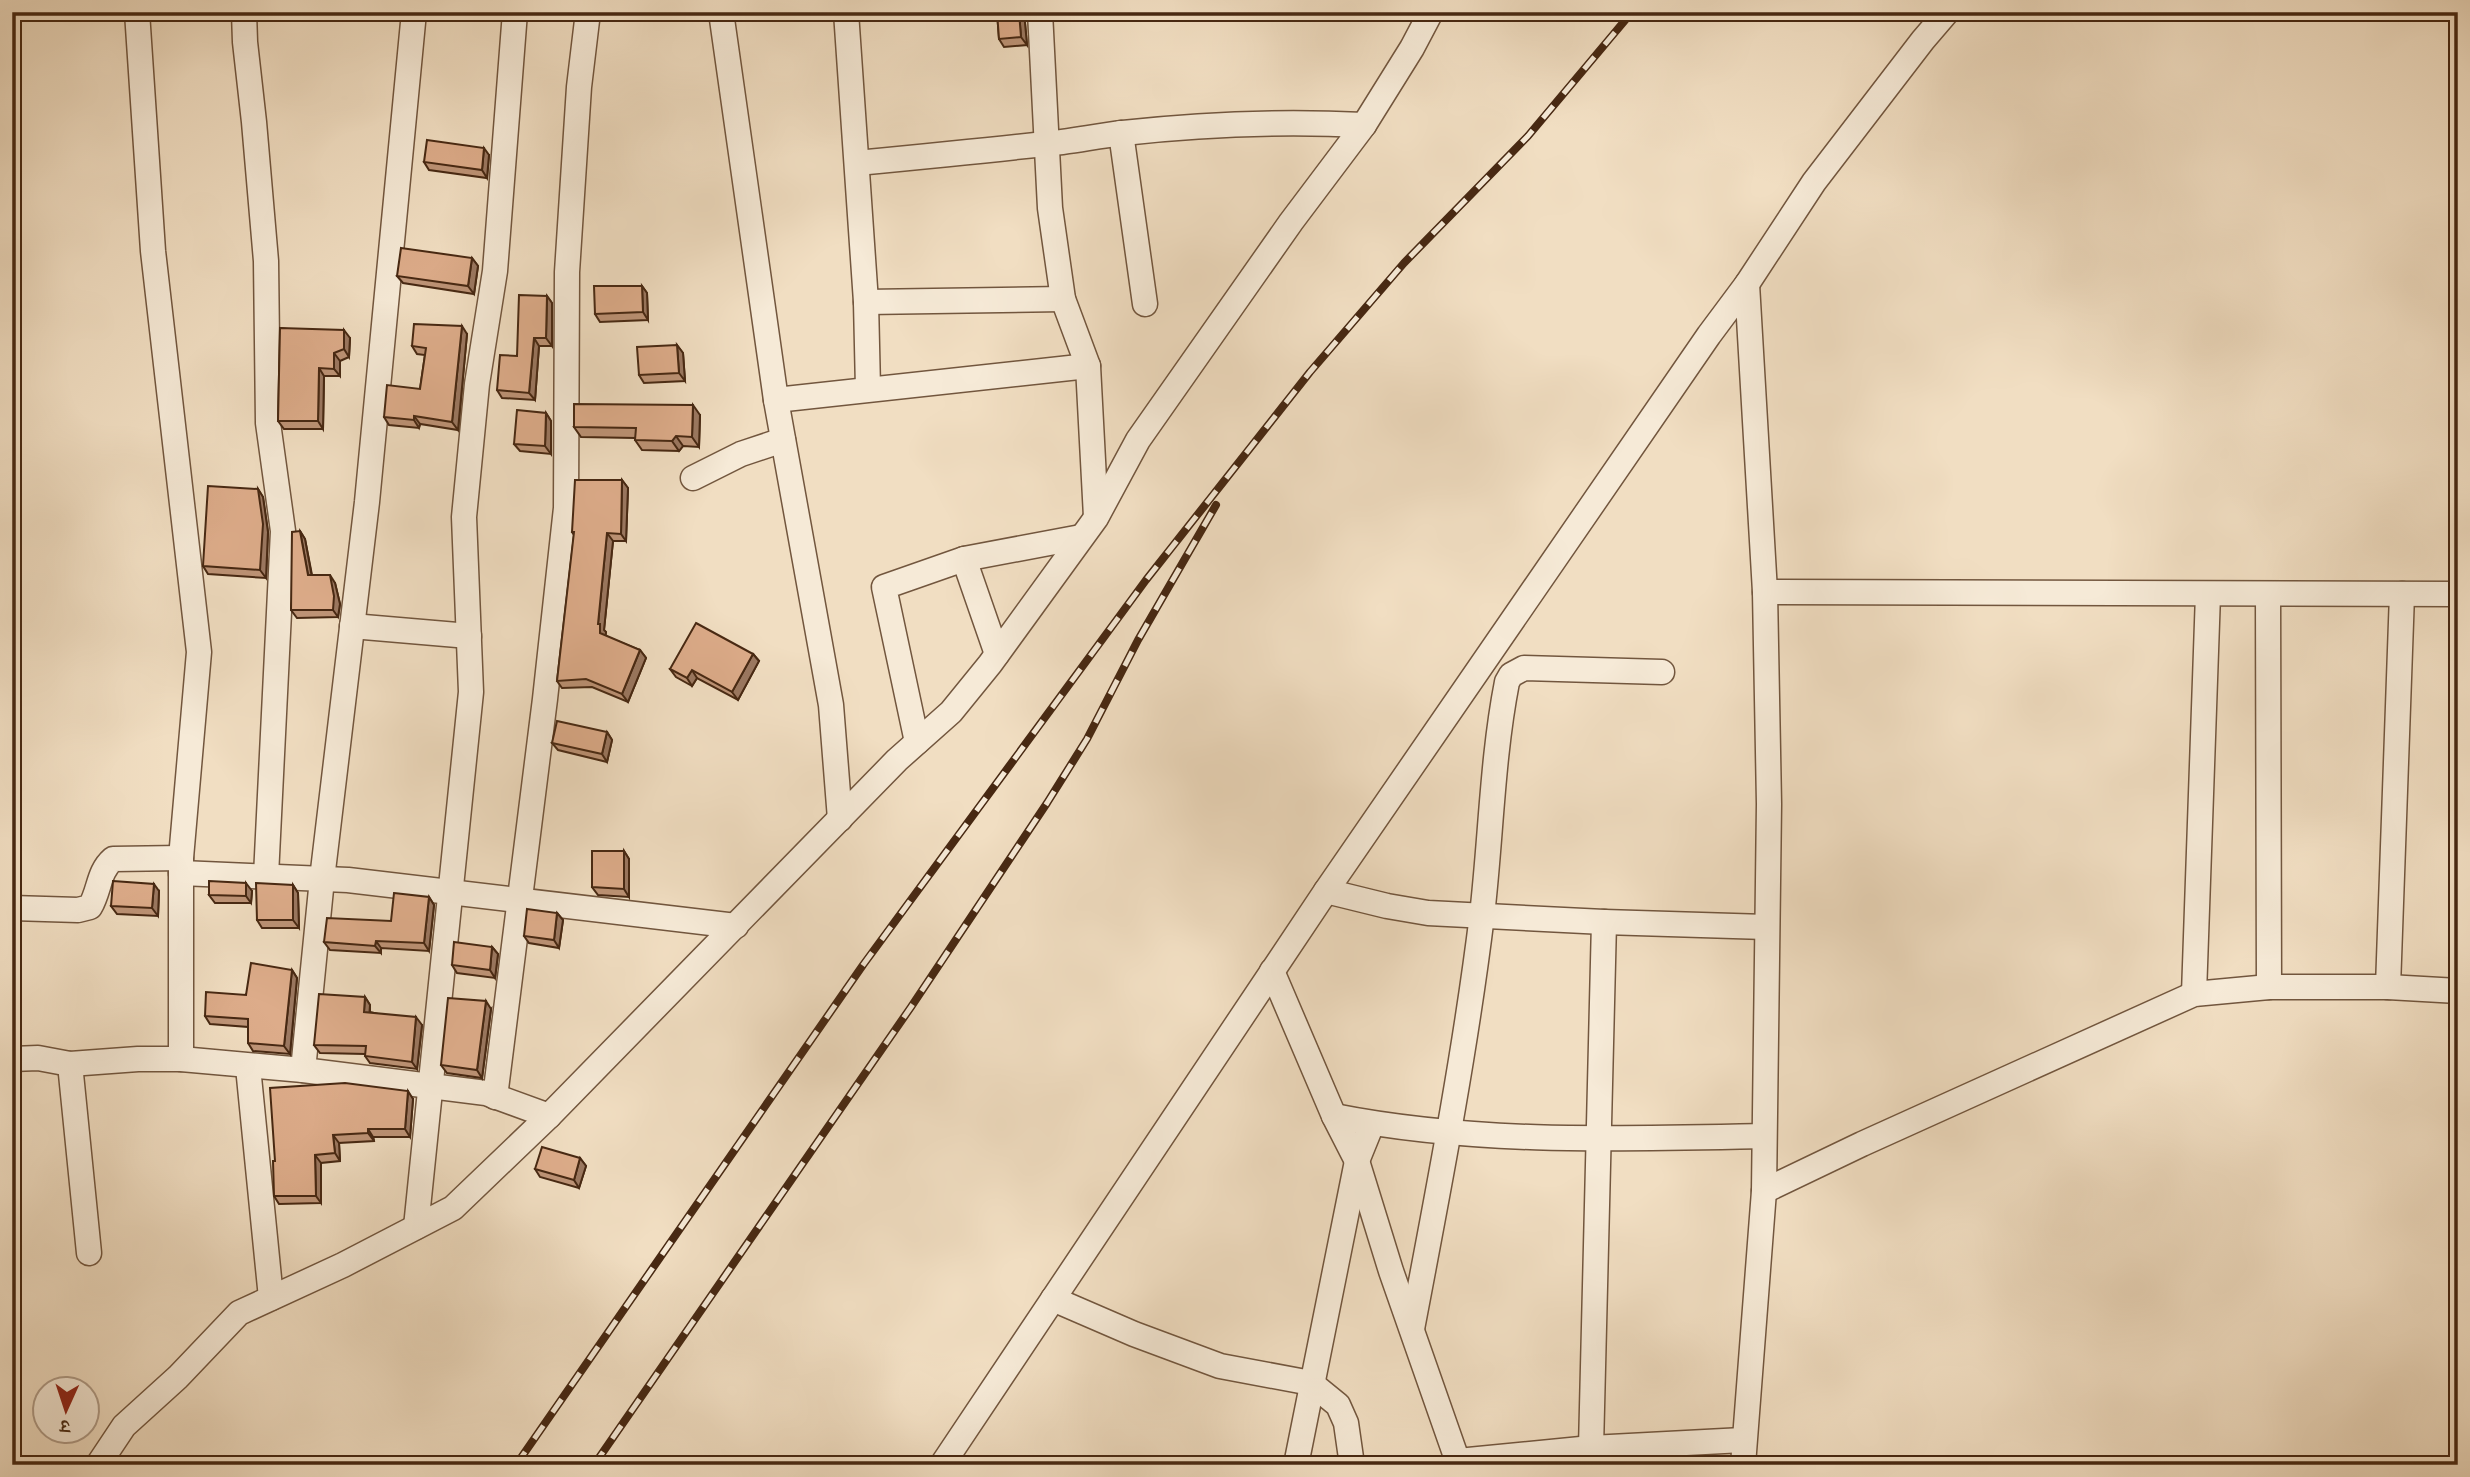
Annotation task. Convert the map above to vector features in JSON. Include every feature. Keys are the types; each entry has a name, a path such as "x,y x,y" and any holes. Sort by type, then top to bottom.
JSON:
{"street":[{"path":"137,12 153,251 199,652 181,866 181,1059"},
{"path":"244,12 244,42 266,261 268,423 283,531 266,876"},
{"path":"303,1070 322,879 367,502 414,12"},
{"path":"416,1227 471,692 464,517 477,384 495,271 515,12"},
{"path":"495,1097 521,900 566,508 567,272 579,87 588,12"},
{"path":"721,12 776,400 831,705 840,819"},
{"path":"846,12 866,302 868,389"},
{"path":"1040,12 1050,208 1063,299 1088,366 1089,527"},
{"path":"99,1465 124,1426 178,1377 239,1313 343,1265 453,1209 549,1116 917,742 951,712 997,654 1089,527 1138,440 1291,222 1364,125 1431,12"},
{"path":"942,1465 1326,891 1709,335 1747,284 1814,182 1947,12"},
{"path":"857,163 1047,144 1121,133 1231,124 1320,122 1364,125"},
{"path":"1121,133 1145,303"},
{"path":"1743,1465 1763,1191 1769,804 1765,592 1747,284"},
{"path":"866,302 1063,299"},
{"path":"776,400 1088,366"},
{"path":"693,478 741,454 783,440"},
{"path":"917,742 884,587 964,559 1089,527"},
{"path":"964,559 997,654"},
{"path":"1765,592 2458,594"},
{"path":"2194,994 2208,593"},
{"path":"2268,594 2269,987"},
{"path":"2388,987 2402,594"},
{"path":"352,626 469,636"},
{"path":"1412,1329 1450,1132 1482,915 1504,696 1511,675 1524,668 1662,672"},
{"path":"12,908 78,910 90,907 105,866 113,859 451,892 736,926"},
{"path":"1326,891 1428,913 1766,927"},
{"path":"1591,1448 1604,922"},
{"path":"1272,971 1334,1116 1357,1161 1458,1463 1591,1448 1743,1440"},
{"path":"1763,1191 2194,994 2269,987 2388,987 2458,991"},
{"path":"12,1059 38,1058 70,1064 181,1059 303,1070 486,1093 549,1116"},
{"path":"70,1064 89,1253"},
{"path":"248,1067 271,1298"},
{"path":"1334,1116 1373,1124 1450,1132 1597,1139 1764,1136"},
{"path":"1296,1465 1357,1161 1373,1124"},
{"path":"1053,1298 1134,1334 1220,1366 1311,1383 1338,1405 1346,1423 1352,1465"}],"building":[{"path":"997,12 1019,12 1021,37 999,39"},
{"path":"427,140 484,148 482,170 424,162"},
{"path":"401,248 472,258 468,286 397,276"},
{"path":"594,286 642,286 643,312 595,314"},
{"path":"519,295 547,296 546,338 534,338 529,393 497,390 500,355 517,356"},
{"path":"414,324 462,326 452,422 414,416 414,420 384,417 387,385 420,389 426,348 412,346"},
{"path":"280,328 344,330 344,349 334,353 334,369 319,368 318,421 278,421"},
{"path":"677,345 679,373 639,375 637,347"},
{"path":"574,404 693,405 692,437 676,436 672,441 635,440 636,428 574,427"},
{"path":"517,410 546,413 545,446 514,444"},
{"path":"575,480 622,480 621,534 607,533 598,624 600,633 640,650 622,694 586,679 557,681 574,532"},
{"path":"208,486 258,489 263,524 260,570 203,566"},
{"path":"300,531 308,575 330,575 334,596 333,610 291,610 292,532"},
{"path":"696,623 753,654 732,692 692,670 687,678 670,669"},
{"path":"557,721 607,732 602,754 552,743"},
{"path":"592,851 624,851 624,889 592,887"},
{"path":"113,881 154,884 152,908 111,906"},
{"path":"209,881 246,883 246,896 209,895"},
{"path":"256,883 293,885 293,920 257,920"},
{"path":"394,893 429,897 424,943 376,941 375,946 324,942 327,918 391,921"},
{"path":"527,909 557,913 554,940 524,936"},
{"path":"454,942 492,947 490,970 452,965"},
{"path":"251,963 292,970 284,1046 248,1043 248,1019 205,1016 206,992 246,995"},
{"path":"319,994 365,997 364,1012 416,1017 412,1062 365,1056 366,1046 314,1045"},
{"path":"448,998 486,1001 477,1070 441,1065"},
{"path":"345,1083 408,1091 405,1129 368,1129 368,1133 333,1135 335,1153 315,1155 316,1196 274,1196 275,1161 270,1088"},
{"path":"542,1147 580,1158 574,1180 535,1169"}],"railway":[{"path":"516,1465 863,965 1146,580 1310,372 1404,263 1528,136 1632,12"},
{"path":"594,1465 911,1007 1047,803 1087,739 1138,640 1216,505"}]}
